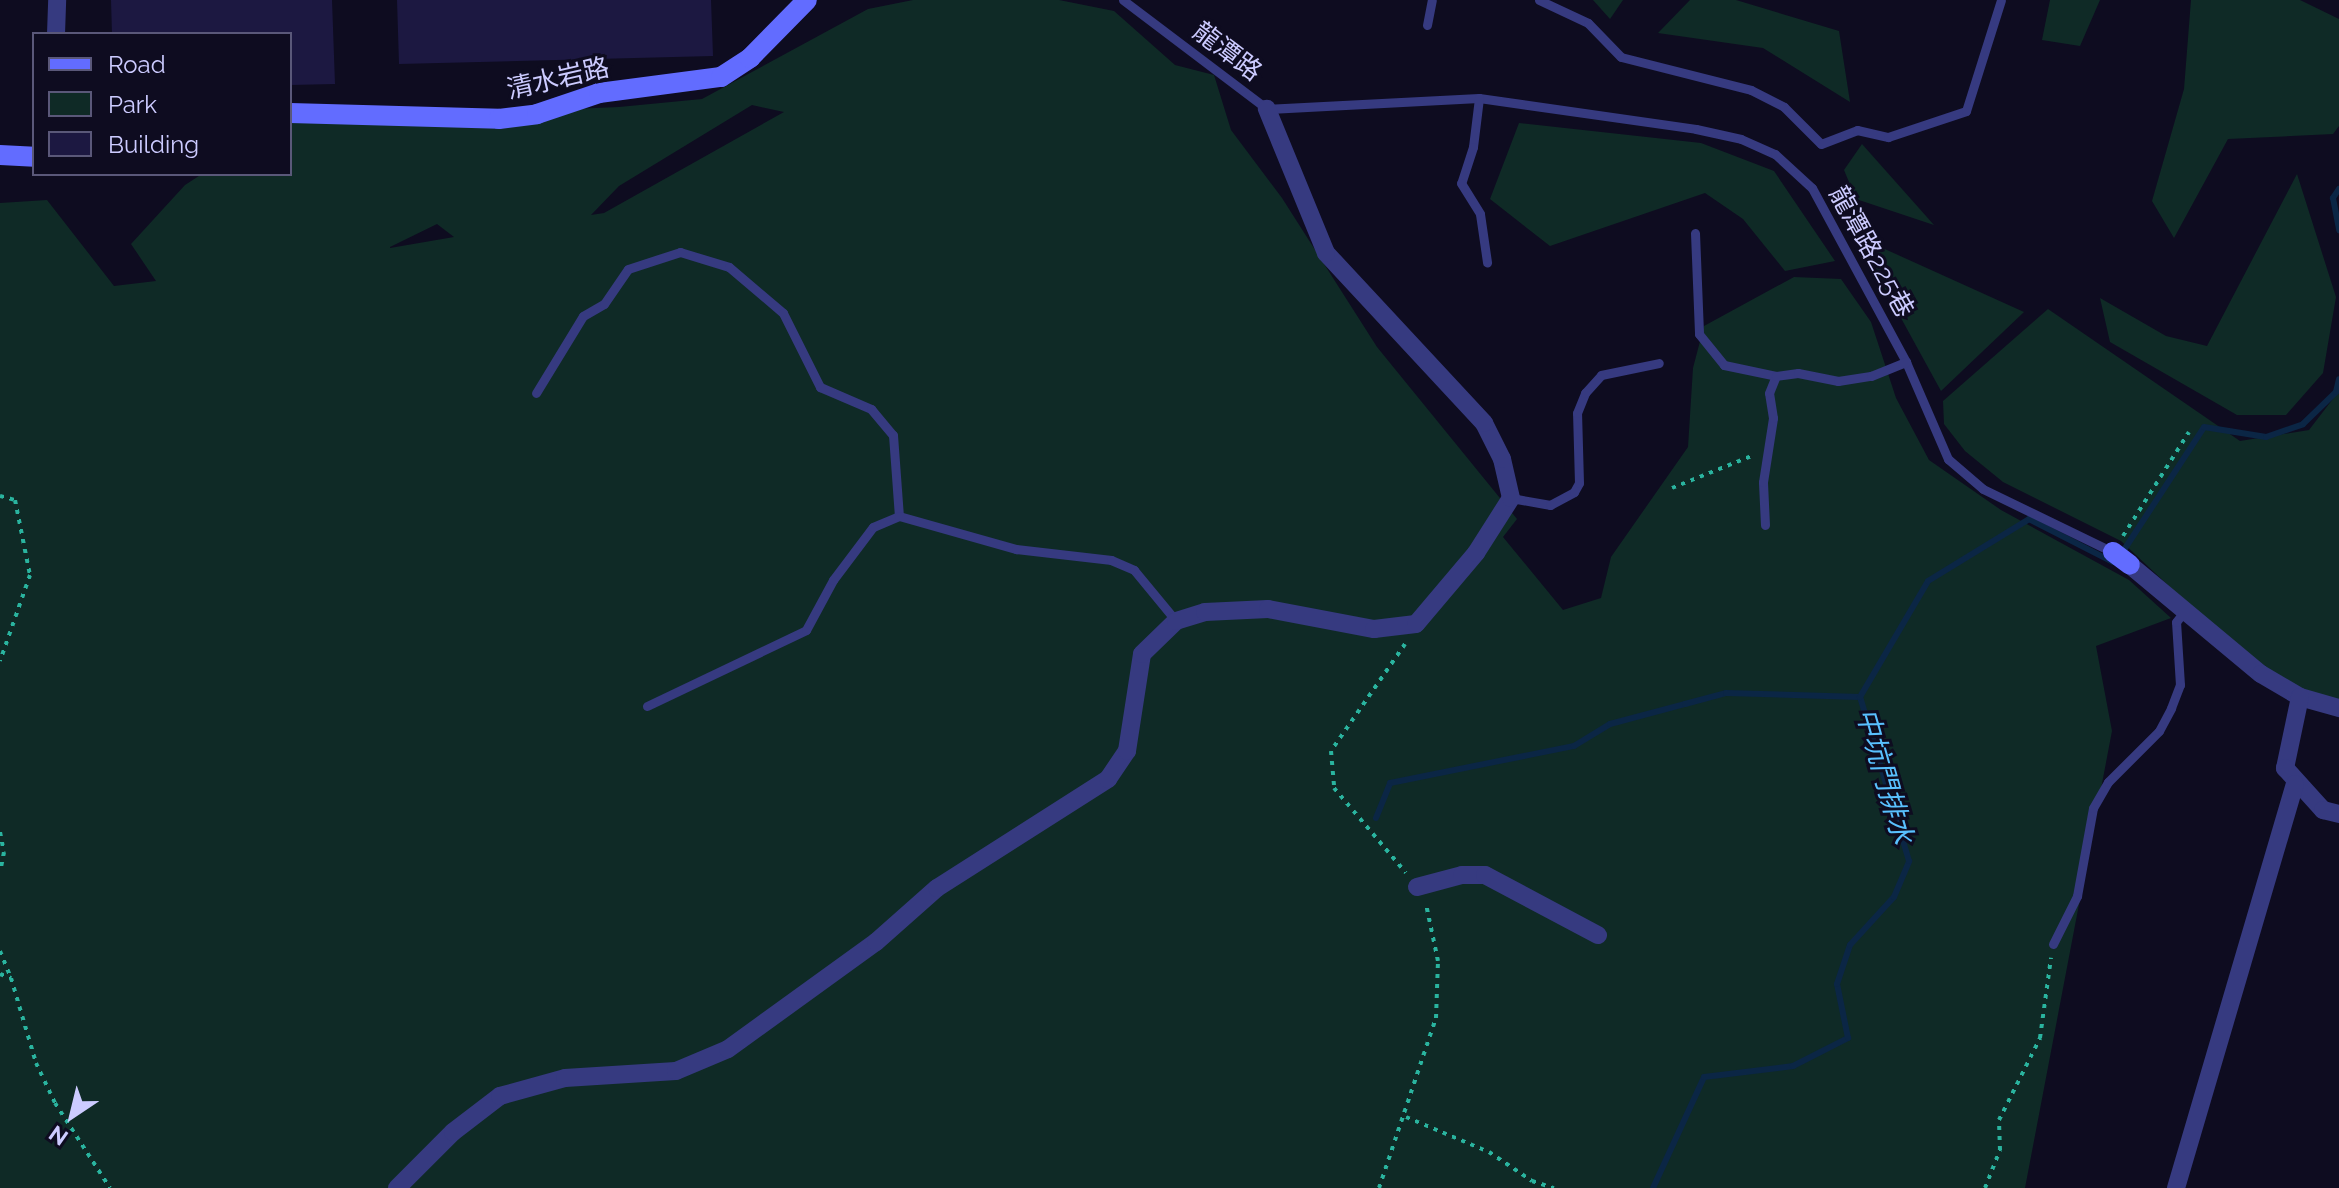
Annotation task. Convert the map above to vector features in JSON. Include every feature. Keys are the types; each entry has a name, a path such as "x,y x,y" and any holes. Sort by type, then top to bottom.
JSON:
{"street":[{"path":"56,32 57,0"},
{"name":"清水岩路","path":"292,113 499,119 537,114 599,93 721,77 750,58 807,0"},
{"path":"397,1188 453,1132 500,1096 565,1078 676,1071 728,1049 876,942 937,888 1108,779 1127,751 1142,654 1176,621 1205,612 1268,609 1374,629 1416,624 1476,553 1511,498 1502,459 1484,423 1326,253 1267,109"},
{"path":"0,155 32,157"},
{"path":"2122,558 2261,674 2300,697 2339,708"},
{"path":"2300,697 2285,768 2295,784 2323,810 2339,814"},
{"path":"2176,1188 2295,784"},
{"path":"1417,887 1462,875 1485,875 1598,935"}],"lane":[{"name":"龍潭路","path":"1123,0 1267,109"},
{"path":"1427,25 1432,0"},
{"path":"1539,0 1588,23 1621,57 1751,90 1784,107 1821,144 1857,130 1888,137 1966,111 2001,0"},
{"name":"龍潭路225巷","path":"1267,109 1479,98 1696,129 1741,139 1775,154 1812,188 1906,362 1948,459 1983,489 2122,558"},
{"path":"1479,98 1473,147 1461,183 1480,214 1487,262"},
{"path":"1695,233 1699,334 1724,365 1776,376 1798,373 1838,381 1871,376 1906,362"},
{"path":"536,393 583,316 604,304 628,269 680,252 729,267 783,313 820,387 871,409 893,435 899,516"},
{"path":"1511,498 1550,505 1574,492 1579,483 1577,413 1585,393 1601,375 1659,363"},
{"path":"1765,525 1763,482 1769,452 1769,393 1776,376"},
{"path":"647,706 806,630 833,580 873,527 899,516 1016,549 1111,560 1134,570 1176,621"},
{"path":"2053,944 2077,896 2093,808 2108,782 2159,731 2171,708 2180,685 2176,622 2186,609"}],"path":[{"path":"2122,558 2189,432"},
{"path":"1672,488 1769,452"},
{"path":"0,496 15,500 30,575 0,661"},
{"path":"1379,1188 1406,1117 1436,1018 1438,961 1428,908 1417,887 1334,788 1331,751 1383,680 1416,624"},
{"path":"0,832 4,852 0,872"},
{"path":"1985,1188 2000,1150 1999,1120 2040,1038 2053,944"},
{"path":"0,951 36,1063 110,1188"},
{"path":"0,974 11,978"},
{"path":"1406,1117 1489,1152 1532,1181 1554,1188"}],"green space":[{"path":"913,0 1059,0 1114,11 1175,65 1214,75 1231,130 1282,198 1377,347 1517,519 1503,537 1563,610 1601,598 1611,557 1688,447 1693,368 1704,326 1794,277 1841,279 1871,322 1896,398 1929,460 2001,510 2129,580 2171,618 2096,646 2112,731 2025,1188 0,1188 0,203 47,200 114,286 156,281 131,244 185,185 199,176 292,176 292,121 619,107 702,99 868,9","holes":["752,105 784,112 604,213 591,215 619,186","437,224 454,237 390,248"]},
{"path":"1593,0 1623,0 1610,19"},
{"path":"1690,0 1736,0 1839,31 1850,102 1763,48 1658,33"},
{"path":"2050,0 2100,0 2080,46 2042,40"},
{"path":"2191,0 2300,0 2339,19 2339,126 2333,134 2228,139 2174,238 2152,201 2184,89"},
{"path":"1519,123 1701,143 1774,171 1835,261 1785,271 1743,219 1705,193 1550,246 1490,199"},
{"path":"1862,144 1934,225 1856,199 1844,170"},
{"path":"2297,174 2336,297 2323,373 2286,415 2237,415 2110,342 2100,298 2166,336 2207,346"},
{"path":"1856,236 2024,312 1941,391"},
{"path":"2048,309 2240,441 2309,430 2339,391 2339,710 2272,683 2121,541 2003,482 1965,451 1944,424 1943,401"}],"building":[{"path":"111,0 332,0 335,84 292,85 292,32 112,32"},
{"path":"397,0 711,0 713,56 399,64"}],"waterway":[{"name":"中坑門排水","path":"2339,189 2333,198 2339,230"},
{"name":"中坑門排水","path":"2122,553 2204,427 2266,437 2303,424 2336,392 2339,379"},
{"name":"中坑門排水","path":"1653,1188 1704,1077 1793,1066 1848,1038 1837,984 1850,945 1894,897 1909,861 1860,697 1928,581 2029,519 2113,562"},
{"path":"1376,818 1390,783 1574,746 1610,724 1726,693 1860,697"}]}
